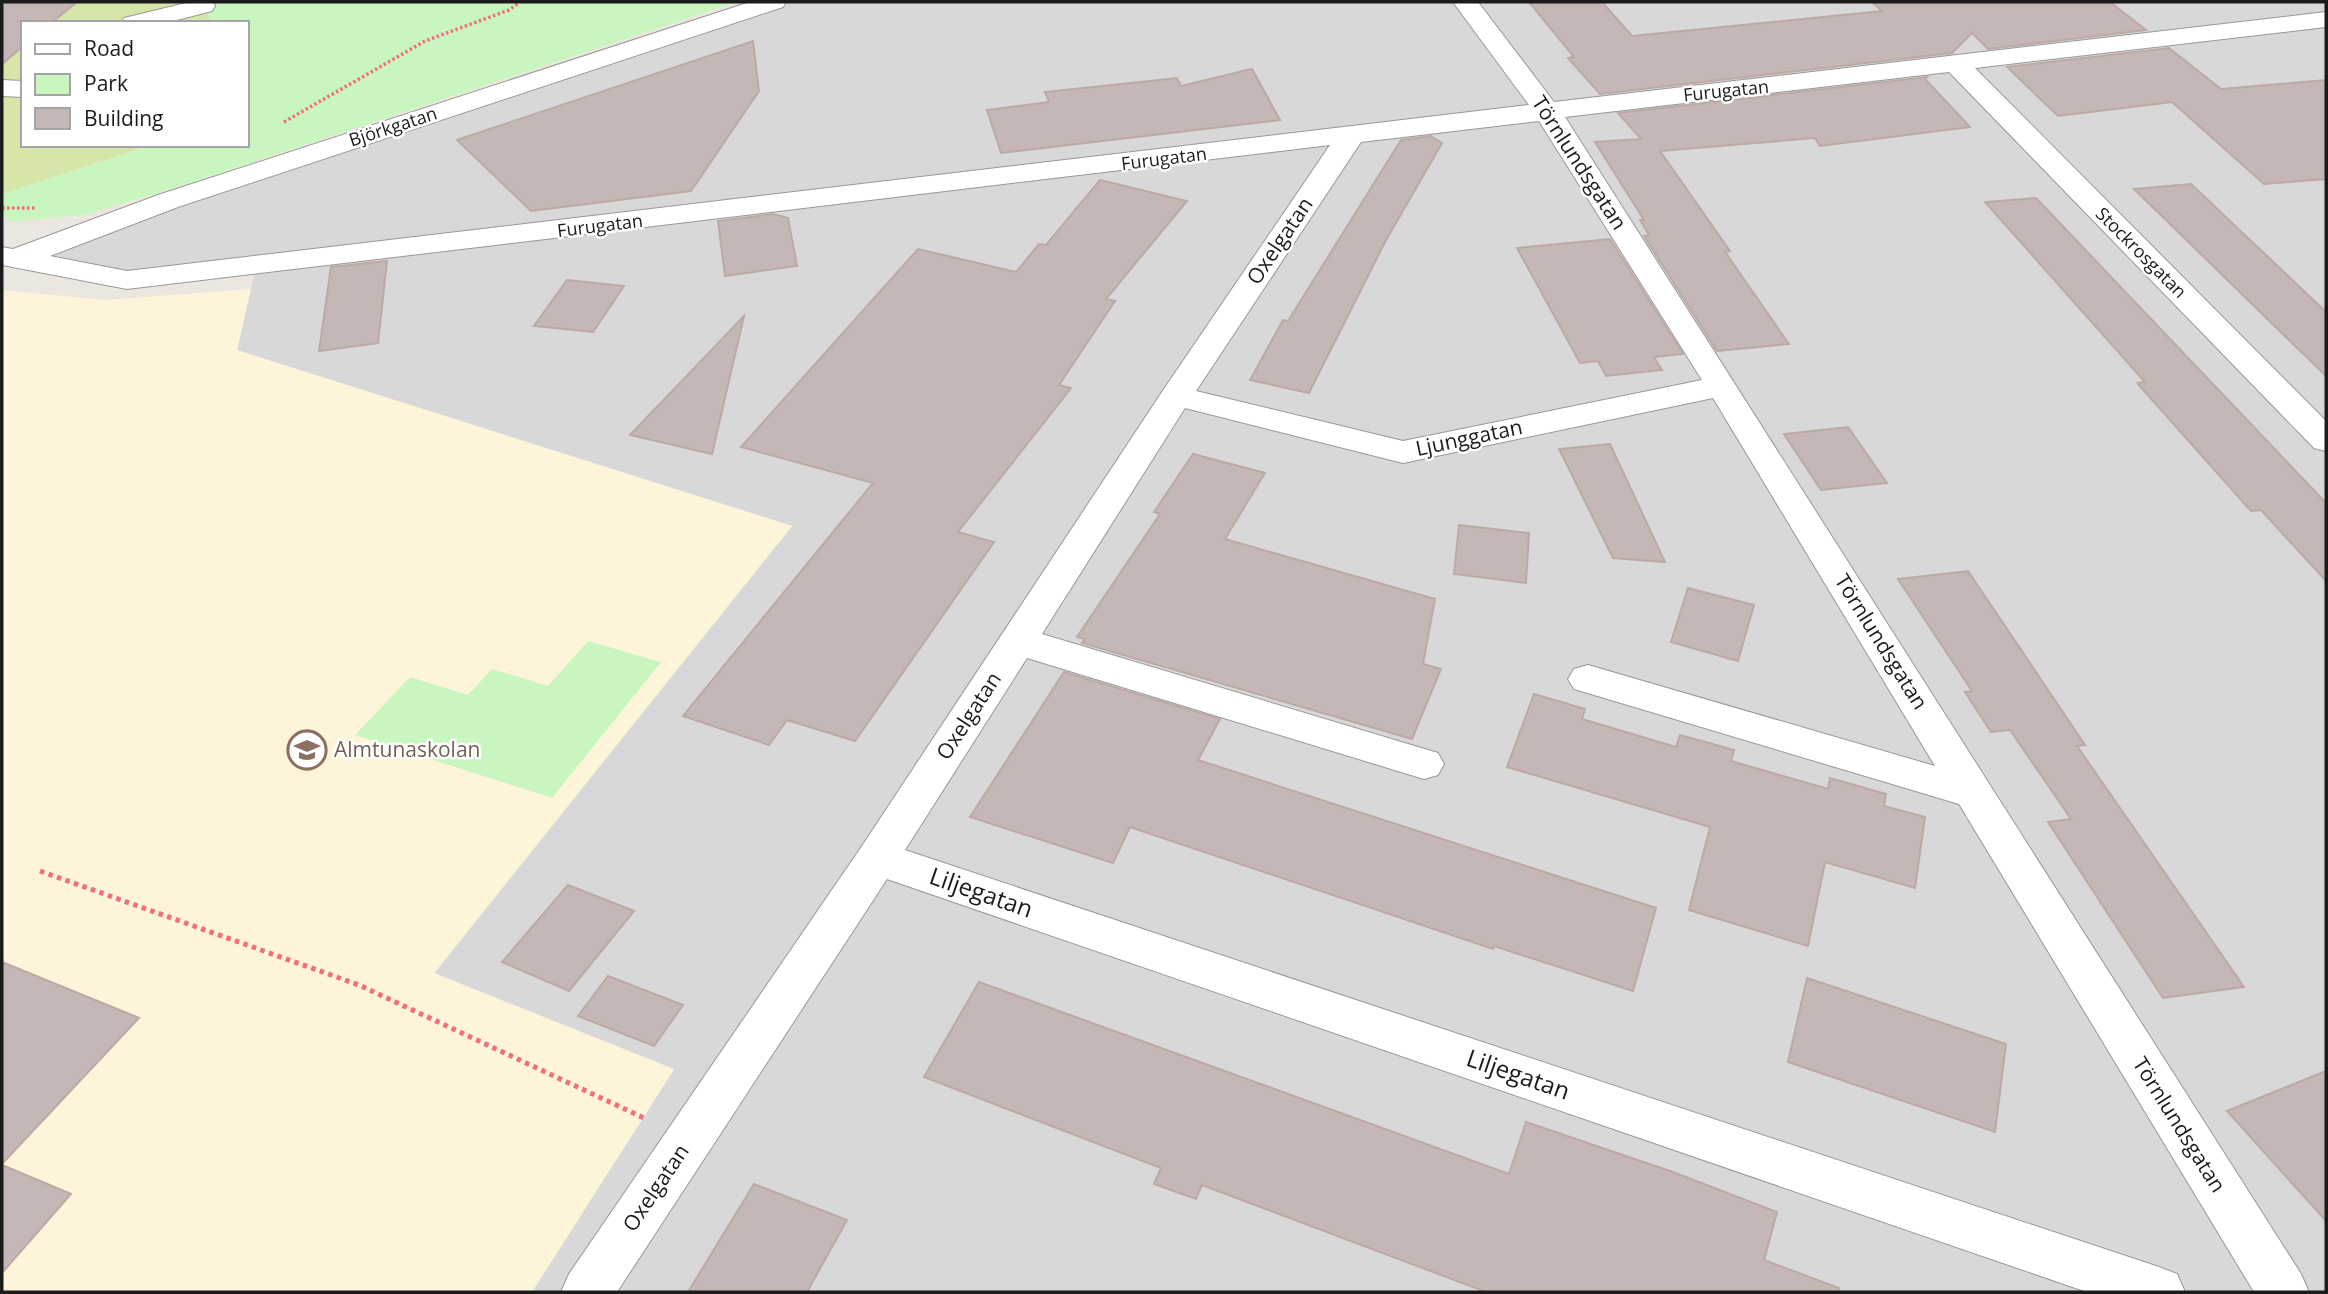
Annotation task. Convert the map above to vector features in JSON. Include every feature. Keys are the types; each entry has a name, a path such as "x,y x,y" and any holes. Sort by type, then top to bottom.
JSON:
{"street":[{"name":"Björkgatan","path":"8,257 168,201 774,2"},
{"name":"Törnlundsgatan","path":"1465,2 1548,111 1722,386 2283,1292"},
{"path":"2316,2 2326,10"},
{"path":"141,21 203,6"},
{"name":"Furugatan","path":"8,257 128,281 2326,19"},
{"name":"Stockrosgatan","path":"1957,65 2326,440"},
{"path":"2,88 21,89"},
{"name":"Oxelgatan","path":"587,1292 877,858 1177,396 1350,137"},
{"name":"Ljunggatan","path":"1177,396 1403,452 1722,386"},
{"path":"1018,641 1424,764"},
{"path":"1588,679 1974,793"},
{"name":"Liljegatan","path":"877,858 2159,1292"}],"path":[{"path":"279,124 425,41 509,10 520,2"},
{"path":"40,871 359,985 689,1139"}],"shaded area":[{"path":"774,2 2326,2 2326,1292 532,1292 674,1070 434,974 792,526 236,350 256,267 127,280 14,259 168,201"},
{"name":"Almtunaskolan","path":"251,289 237,350 792,526 434,973 674,1069 532,1292 2,1292 2,290 105,300"}],"green space":[{"path":"2,2 201,2 211,21 21,21 21,147 146,147 2,194"},
{"path":"201,2 737,2 162,192 83,215 10,222 2,213 2,194 146,147 248,147 248,21 211,21"},
{"path":"588,641 661,662 552,798 355,735 410,677 468,695 492,669 548,686"}],"building":[{"path":"2,2 77,2 53,21 21,21 21,48 2,64"},
{"path":"1529,2 1602,2 1632,36 1882,11 1872,2 2110,2 2146,30 1988,49 1972,33 1952,53 1600,94 1568,58 1574,57"},
{"path":"753,41 759,91 691,191 531,211 457,140"},
{"path":"2169,48 2221,89 2326,80 2326,179 2264,184 2172,102 2058,116 2007,67"},
{"path":"1252,69 1280,120 1001,153 987,110 1049,102 1045,92 1177,78 1181,86"},
{"path":"1927,77 1925,79 1970,127 1820,146 1815,138 1660,151 1730,251 1725,252 1789,344 1717,351 1644,236 1649,235 1640,220 1644,220 1595,142 1641,139 1618,113"},
{"path":"1431,136 1442,143 1385,242 1309,393 1250,380 1283,320 1288,321 1401,140"},
{"path":"1100,180 1187,201 1106,299 1115,301 1059,385 1071,388 958,532 994,542 855,741 787,720 769,745 683,716 873,483 741,447 918,249 1016,272 1039,244 1046,245"},
{"path":"2191,184 2326,312 2326,376 2134,189"},
{"path":"2036,198 2326,503 2326,581 2261,510 2251,511 2137,383 2145,382 1985,202"},
{"path":"773,214 788,218 797,266 725,276 718,221"},
{"path":"1610,239 1683,354 1654,357 1662,370 1606,376 1598,361 1580,363 1517,248"},
{"path":"387,261 378,343 319,351 331,267"},
{"path":"567,280 624,286 593,332 534,326"},
{"path":"744,316 712,454 630,435"},
{"path":"1848,427 1887,483 1821,490 1784,434"},
{"path":"1610,444 1665,562 1613,558 1559,449"},
{"path":"1193,454 1265,473 1225,539 1435,599 1423,664 1441,669 1412,739 1082,643 1085,639 1077,637 1160,514 1154,512"},
{"path":"1459,525 1529,533 1526,583 1454,574"},
{"path":"1968,571 2085,745 2077,746 2244,987 2163,998 2048,822 2071,819 2010,730 1991,732 1965,692 1972,691 1898,579"},
{"path":"1688,588 1754,605 1738,661 1671,642"},
{"path":"1064,672 1220,719 1198,760 1656,908 1633,991 1494,946 1493,949 1130,827 1113,863 970,817"},
{"path":"1534,694 1585,709 1582,719 1676,747 1680,735 1734,750 1731,761 1828,789 1830,778 1886,794 1884,806 1925,817 1915,888 1825,862 1808,946 1689,910 1710,827 1507,767"},
{"path":"568,885 634,911 569,991 502,962"},
{"path":"2,962 139,1018 2,1164"},
{"path":"608,976 683,1005 654,1046 578,1016"},
{"path":"1807,978 2006,1044 1995,1132 1788,1062"},
{"path":"979,982 1509,1174 1526,1122 1673,1172 1777,1212 1764,1260 1839,1288 1838,1292 1486,1292 1202,1185 1196,1199 1154,1184 1161,1168 924,1077"},
{"path":"2326,1071 2326,1221 2227,1111"},
{"path":"2,1165 71,1194 2,1273"},
{"path":"754,1184 847,1220 807,1292 688,1292"}],"place":[{"name":"Almtunaskolan","path":"307,750"}]}
